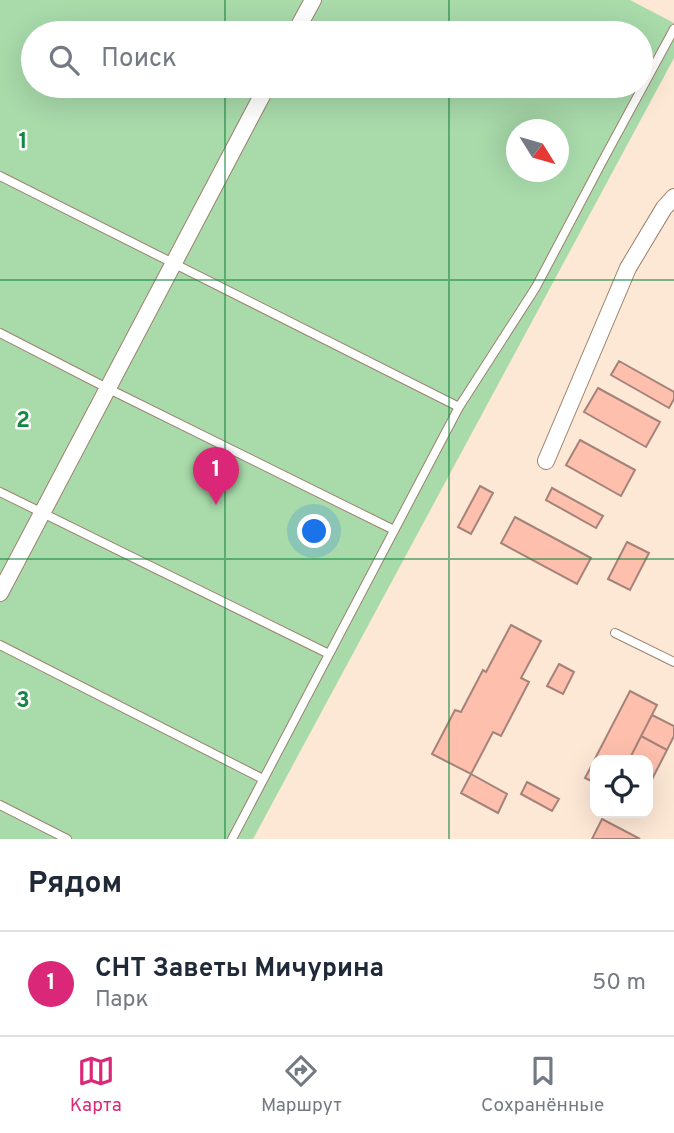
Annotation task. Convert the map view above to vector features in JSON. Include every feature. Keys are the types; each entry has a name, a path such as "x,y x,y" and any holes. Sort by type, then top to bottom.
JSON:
{"street":[{"path":"302,21 313,0"},
{"path":"0,593 261,98"},
{"path":"545,461 628,268 664,208 674,197"}],"lane":[{"path":"653,68 674,29"},
{"path":"232,839 459,407 536,287 637,98"},
{"path":"0,176 459,407"},
{"path":"0,332 394,530"},
{"path":"0,492 329,654"},
{"path":"615,633 674,662"},
{"path":"0,645 263,779"},
{"path":"0,805 67,839"}],"green space":[{"path":"0,0 630,0 674,23 674,58 653,97 653,21 21,21 21,98 652,98 253,839 0,839"}],"building":[{"path":"619,361 674,392 669,408 611,375"},
{"path":"598,388 660,422 646,447 584,412"},
{"path":"580,440 635,470 621,496 566,465"},
{"path":"480,486 493,493 471,534 458,527"},
{"path":"552,488 603,516 596,528 546,500"},
{"path":"515,517 591,558 577,584 501,543"},
{"path":"627,542 649,553 630,590 608,579"},
{"path":"511,625 541,641 521,678 529,682 501,736 493,732 471,774 432,754 455,710 461,712"},
{"path":"559,664 574,672 563,694 547,686"},
{"path":"630,691 657,705 632,755 597,755"},
{"path":"652,715 674,726 674,736 667,750 641,736"},
{"path":"641,736 667,750 653,777 653,755 632,755"},
{"path":"471,774 507,794 498,813 461,793"},
{"path":"527,782 559,799 552,811 521,794"},
{"path":"602,819 640,839 592,839"}],"place":[{"name":"СНТ Заветы Мичурина","path":"216,505"}]}
